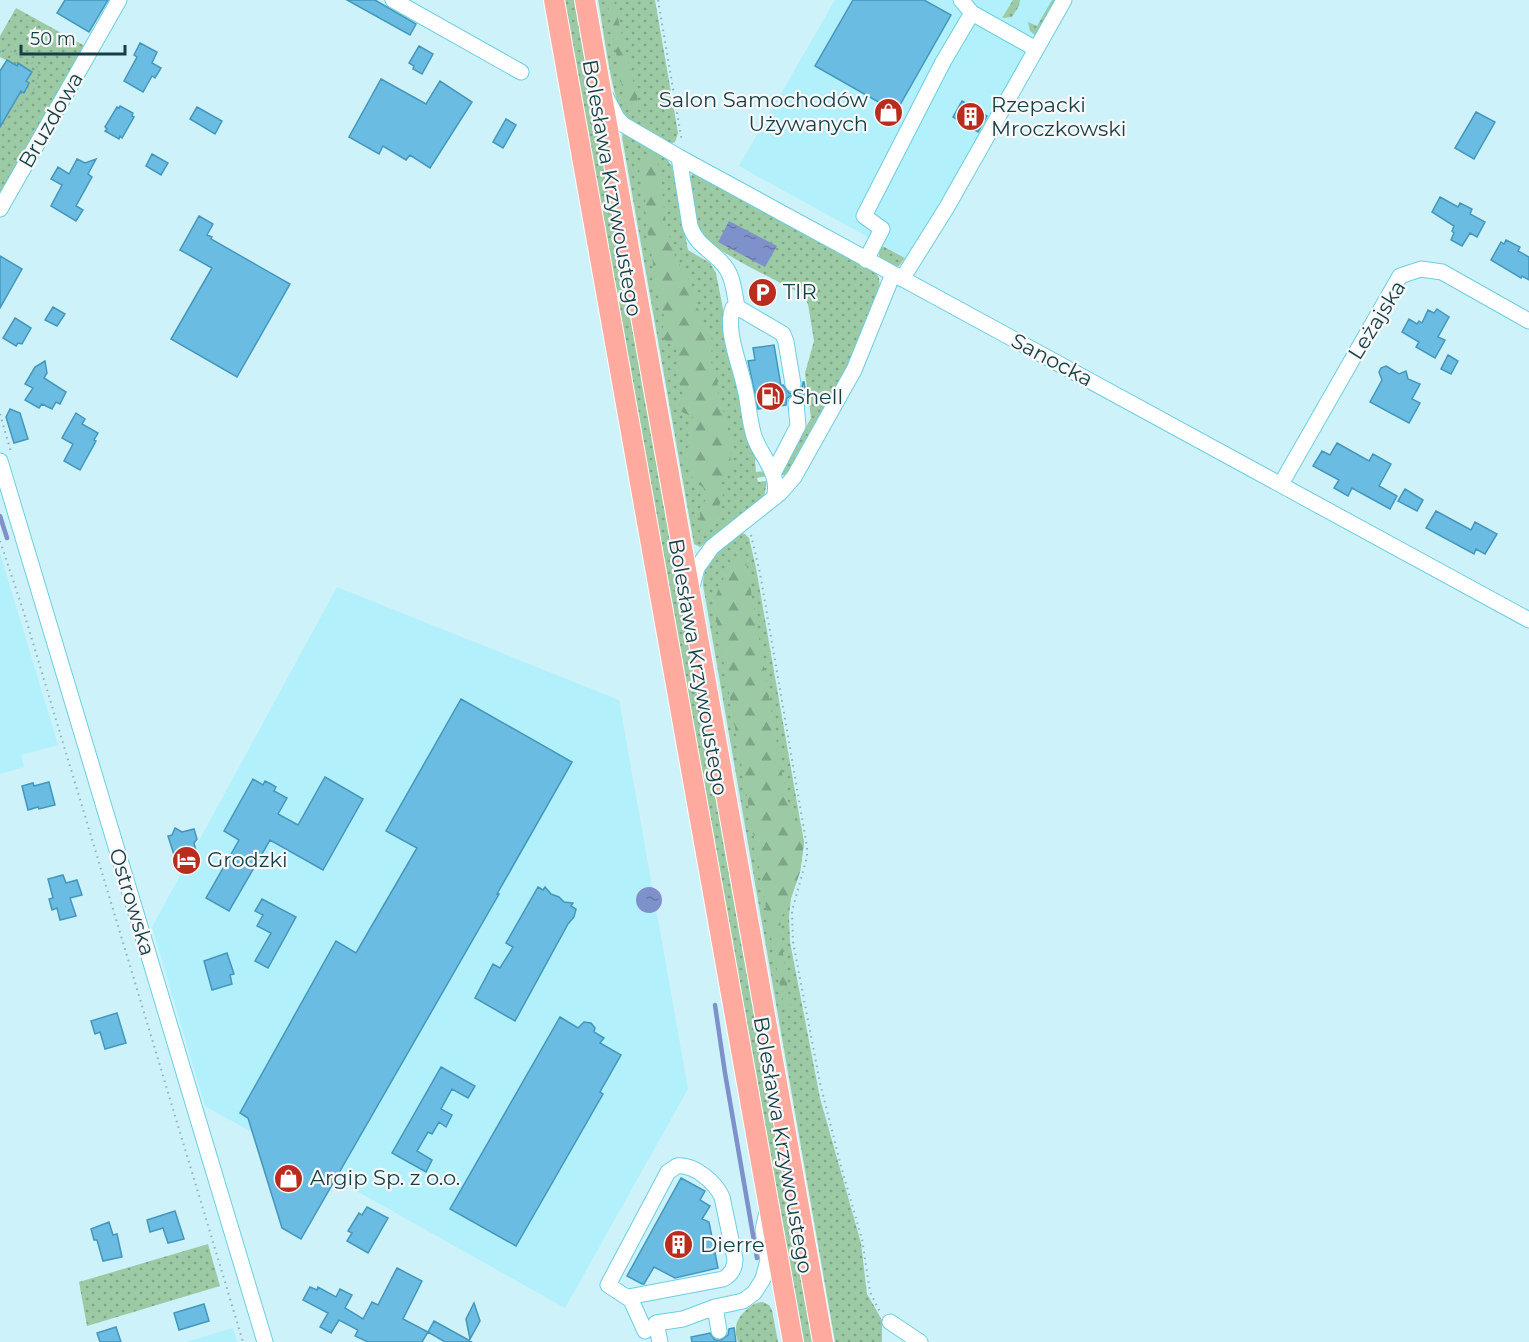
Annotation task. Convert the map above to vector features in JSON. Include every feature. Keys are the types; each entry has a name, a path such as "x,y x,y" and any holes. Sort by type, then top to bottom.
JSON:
{"main road":[{"name":"Bolesława Krzywoustego","path":"554,0 793,1342"},
{"name":"Bolesława Krzywoustego","path":"585,0 823,1342"}],"street":[{"name":"Bruzdowa","path":"0,209 119,0"},
{"path":"393,0 521,72"},
{"path":"960,0 972,13 1036,49"},
{"path":"691,596 695,572 706,554 715,544 774,498 794,477 854,370 898,277 947,207 1064,0"},
{"path":"866,260 882,229 864,216 972,13"},
{"name":"Sanocka","path":"598,77 609,105 621,122 679,157 1529,620"},
{"path":"679,157 691,231 698,242 726,267 731,279 736,307 783,334 793,384"},
{"name":"Leżajska","path":"1281,484 1400,276 1421,269 1442,272 1529,321"},
{"path":"736,307 733,308 730,320 753,433 774,472 776,488 774,498"},
{"path":"774,472 798,426 796,403"},
{"name":"Ostrowska","path":"7,460 265,1342"},
{"path":"628,1297 723,1279 733,1269 735,1259 722,1197 718,1190 692,1168 677,1166 668,1172 608,1285 628,1297 646,1332 660,1342"},
{"path":"646,1332 715,1306 743,1301 757,1290 763,1279 768,1260 763,1230 769,1203"},
{"path":"715,1306 719,1331"},
{"path":"890,1322 920,1342"}],"path":[{"path":"658,0 682,142 679,157"},
{"path":"0,52 3,49 8,51 39,69 32,93 29,98 19,104 13,113"},
{"path":"0,414 7,460"},
{"path":"752,538 807,847 807,857 792,911 793,942 820,1083 862,1239 870,1292 878,1310 890,1322"},
{"path":"0,541 243,1342"}],"shaded area":[{"name":"Salon Samochodów Używanych","path":"835,0 1071,0 928,253 917,264 739,166"},
{"path":"0,553 58,745 21,755 24,767 0,774"},
{"path":"337,587 619,700 688,1089 565,1308 205,1106 152,927"},
{"path":"233,1328 237,1342 186,1342"}],"green space":[{"path":"563,0 577,0 814,1342 801,1342"},
{"path":"598,0 655,0 678,133 675,142 670,144 651,134 623,114 611,77"},
{"path":"607,0 614,0 637,95 638,104 635,109 625,104"},
{"path":"1013,0 1020,0 1019,6 1012,17 1002,18"},
{"path":"1052,0 1056,0 1036,36 1030,31 1028,22 1037,26"},
{"path":"16,8 85,46 0,194 0,115 5,118 20,91 24,93 29,83 26,81 31,72 0,57 0,36"},
{"path":"623,133 666,158 672,166 688,250 710,263 716,273 724,314 763,459 755,460 756,472 766,471 766,476 757,478 758,482 767,481 764,497 700,547 694,544"},
{"path":"651,154 659,166 665,213 673,250 690,283 695,305 702,314 702,322 712,340 711,362 717,373 718,394 723,406 725,425 733,438 730,451 731,468 720,481 724,492 718,509 719,519 705,536 700,533 700,510 707,497 707,492 691,476 686,459 693,436 690,426 693,417 679,408 683,393 678,381 676,346 666,343 662,333 665,317 660,308 660,297 652,278 653,262 639,169 639,161 644,155"},
{"path":"695,172 874,270 879,278 880,290 856,355 787,476 782,475 782,471 811,418 805,373 814,341 808,304 802,294 732,257 701,233 694,213 689,177"},
{"path":"881,245 905,258 899,266 895,267 880,259"},
{"path":"741,533 749,538 756,568 804,843 800,872 791,898 790,942 820,1098 861,1243 867,1294 882,1320 882,1342 835,1342 703,585 706,568 710,561"},
{"path":"738,556 745,556 782,773 789,807 801,825 804,843 800,872 780,920 791,1010 788,1013 785,1011 776,965 714,606 720,585"},
{"path":"208,1244 220,1286 87,1326 79,1282"},
{"path":"763,1302 772,1310 778,1342 738,1342 736,1329 739,1318 750,1307"}],"water":[{"path":"729,221 777,246 765,267 718,242"},
{"path":"649,887 658,891 662,900 658,909 649,913 640,909 636,900 640,891"}],"building":[{"path":"65,0 108,0 89,32 57,13"},
{"path":"347,0 375,0 416,24 410,35"},
{"path":"853,0 924,0 951,15 896,112 815,66"},
{"path":"140,43 157,52 152,63 161,68 155,78 152,76 143,92 124,81 137,57 134,55"},
{"path":"419,46 433,54 422,74 413,69 414,66 409,63"},
{"path":"7,60 17,66 18,63 32,72 26,81 29,83 24,93 21,91 0,127 0,71"},
{"path":"381,79 426,104 440,81 472,102 430,168 410,155 406,160 383,146 379,154 349,137"},
{"name":"Rzepacki Mroczkowski","path":"962,101 987,116 978,132 953,117"},
{"path":"120,106 133,113 134,117 122,138 120,136 119,139 105,131 107,129 105,127 117,107"},
{"path":"197,107 222,121 215,134 190,119"},
{"path":"1476,112 1495,122 1474,159 1455,148"},
{"path":"506,119 516,125 503,148 493,142"},
{"path":"152,154 168,163 161,175 146,166"},
{"path":"77,159 85,163 96,159 88,174 92,177 76,206 83,210 76,221 51,206 62,185 51,179 58,167 69,174"},
{"path":"1440,197 1458,207 1460,203 1472,209 1470,214 1485,222 1477,237 1470,233 1462,246 1451,240 1454,226 1432,212"},
{"path":"199,216 213,224 207,235 212,237 211,239 290,284 237,377 171,339 212,268 180,250"},
{"path":"1506,240 1520,247 1518,251 1529,257 1529,280 1522,276 1521,278 1491,260 1501,242 1504,244"},
{"path":"0,256 22,269 0,308"},
{"path":"53,307 65,314 57,326 45,320"},
{"path":"1437,309 1449,317 1438,337 1445,340 1435,358 1416,347 1419,342 1402,332 1409,319 1417,324 1419,321 1422,323 1428,310 1434,313"},
{"path":"15,318 31,328 22,344 18,343 16,346 3,338"},
{"path":"774,345 781,386 783,385 789,393 794,394 787,398 786,405 758,409 748,361 755,360 753,348"},
{"path":"1448,355 1458,361 1451,374 1441,369"},
{"path":"45,361 47,373 44,378 66,392 60,404 56,402 52,409 42,404 39,408 25,400 33,388 25,384 35,367"},
{"path":"1386,366 1399,374 1406,371 1408,379 1420,384 1412,399 1420,403 1409,423 1370,402 1382,380 1379,372"},
{"path":"803,382 807,401 801,394 795,393 802,388"},
{"path":"10,409 20,413 28,439 14,443 6,417"},
{"path":"76,413 85,419 82,424 98,433 80,470 64,461 73,444 62,438"},
{"path":"1337,443 1369,461 1373,454 1391,464 1379,486 1397,496 1390,509 1352,488 1348,496 1334,488 1339,480 1313,466 1322,451 1330,455"},
{"path":"1405,489 1423,500 1417,511 1398,501"},
{"path":"1436,511 1471,530 1475,522 1497,534 1485,554 1476,549 1474,554 1426,528"},
{"path":"461,699 572,762 301,1239 282,1228 248,1118 240,1113 336,941 356,953 417,848 386,831"},
{"path":"325,777 363,799 323,870 270,840 229,911 206,898 239,840 224,831 253,779 263,785 265,781 271,784 276,787 274,791 287,798 278,814 298,825"},
{"path":"49,782 55,805 28,810 22,786"},
{"path":"175,828 182,832 194,829 197,839 194,843 197,855 176,861 168,836 172,835"},
{"path":"63,875 66,883 77,880 82,895 70,898 76,916 60,920 57,908 52,910 49,899 53,898 48,879"},
{"path":"538,887 543,890 545,887 564,902 573,903 571,906 576,909 574,917 515,1021 475,998 493,964 500,968 513,947 506,943"},
{"path":"262,899 296,917 268,968 255,961 271,933 257,926 263,915 255,911"},
{"path":"227,953 234,974 230,975 232,984 212,990 204,961"},
{"path":"117,1013 126,1043 105,1049 100,1032 95,1034 91,1021"},
{"path":"560,1017 578,1028 584,1022 591,1023 595,1028 594,1032 604,1038 600,1043 621,1055 600,1092 603,1094 516,1246 450,1209"},
{"path":"441,1067 475,1086 468,1098 452,1089 441,1109 452,1115 446,1127 439,1122 432,1134 428,1132 417,1151 432,1160 426,1172 392,1153"},
{"name":"Dierre","path":"681,1178 705,1191 700,1200 710,1206 702,1219 709,1222 718,1268 675,1278 654,1267 642,1284 627,1276"},
{"path":"367,1207 388,1218 368,1253 347,1241 352,1233 348,1231 359,1213 362,1215"},
{"path":"175,1211 184,1239 168,1243 163,1228 150,1232 147,1220"},
{"path":"109,1222 113,1235 117,1234 122,1257 103,1261 91,1229"},
{"path":"397,1268 422,1281 403,1319 428,1332 422,1342 368,1342 355,1336 358,1330 339,1320 331,1333 320,1327 328,1313 303,1300 310,1287 317,1290 318,1287 336,1297 340,1289 352,1295 345,1308 363,1319 372,1302 378,1305"},
{"path":"474,1303 480,1321 470,1339 466,1319"},
{"path":"204,1304 209,1321 179,1330 174,1313"},
{"path":"434,1321 472,1342 445,1342 428,1332"},
{"path":"116,1327 121,1342 100,1342 97,1333"},
{"path":"734,1328 736,1342 692,1342 691,1337 710,1333 715,1340 721,1340 728,1335 729,1329"}],"waterway":[{"path":"0,516 7,538"},
{"path":"715,1005 757,1258"}],"place":[{"name":"Salon Samochodów Używanych","path":"889,112"},
{"name":"Rzepacki Mroczkowski","path":"970,117"},
{"name":"TIR","path":"762,292"},
{"name":"Shell","path":"771,397"},
{"name":"Grodzki","path":"186,860"},
{"name":"Argip Sp. z o.o.","path":"289,1178"},
{"name":"Dierre","path":"679,1245"}]}
